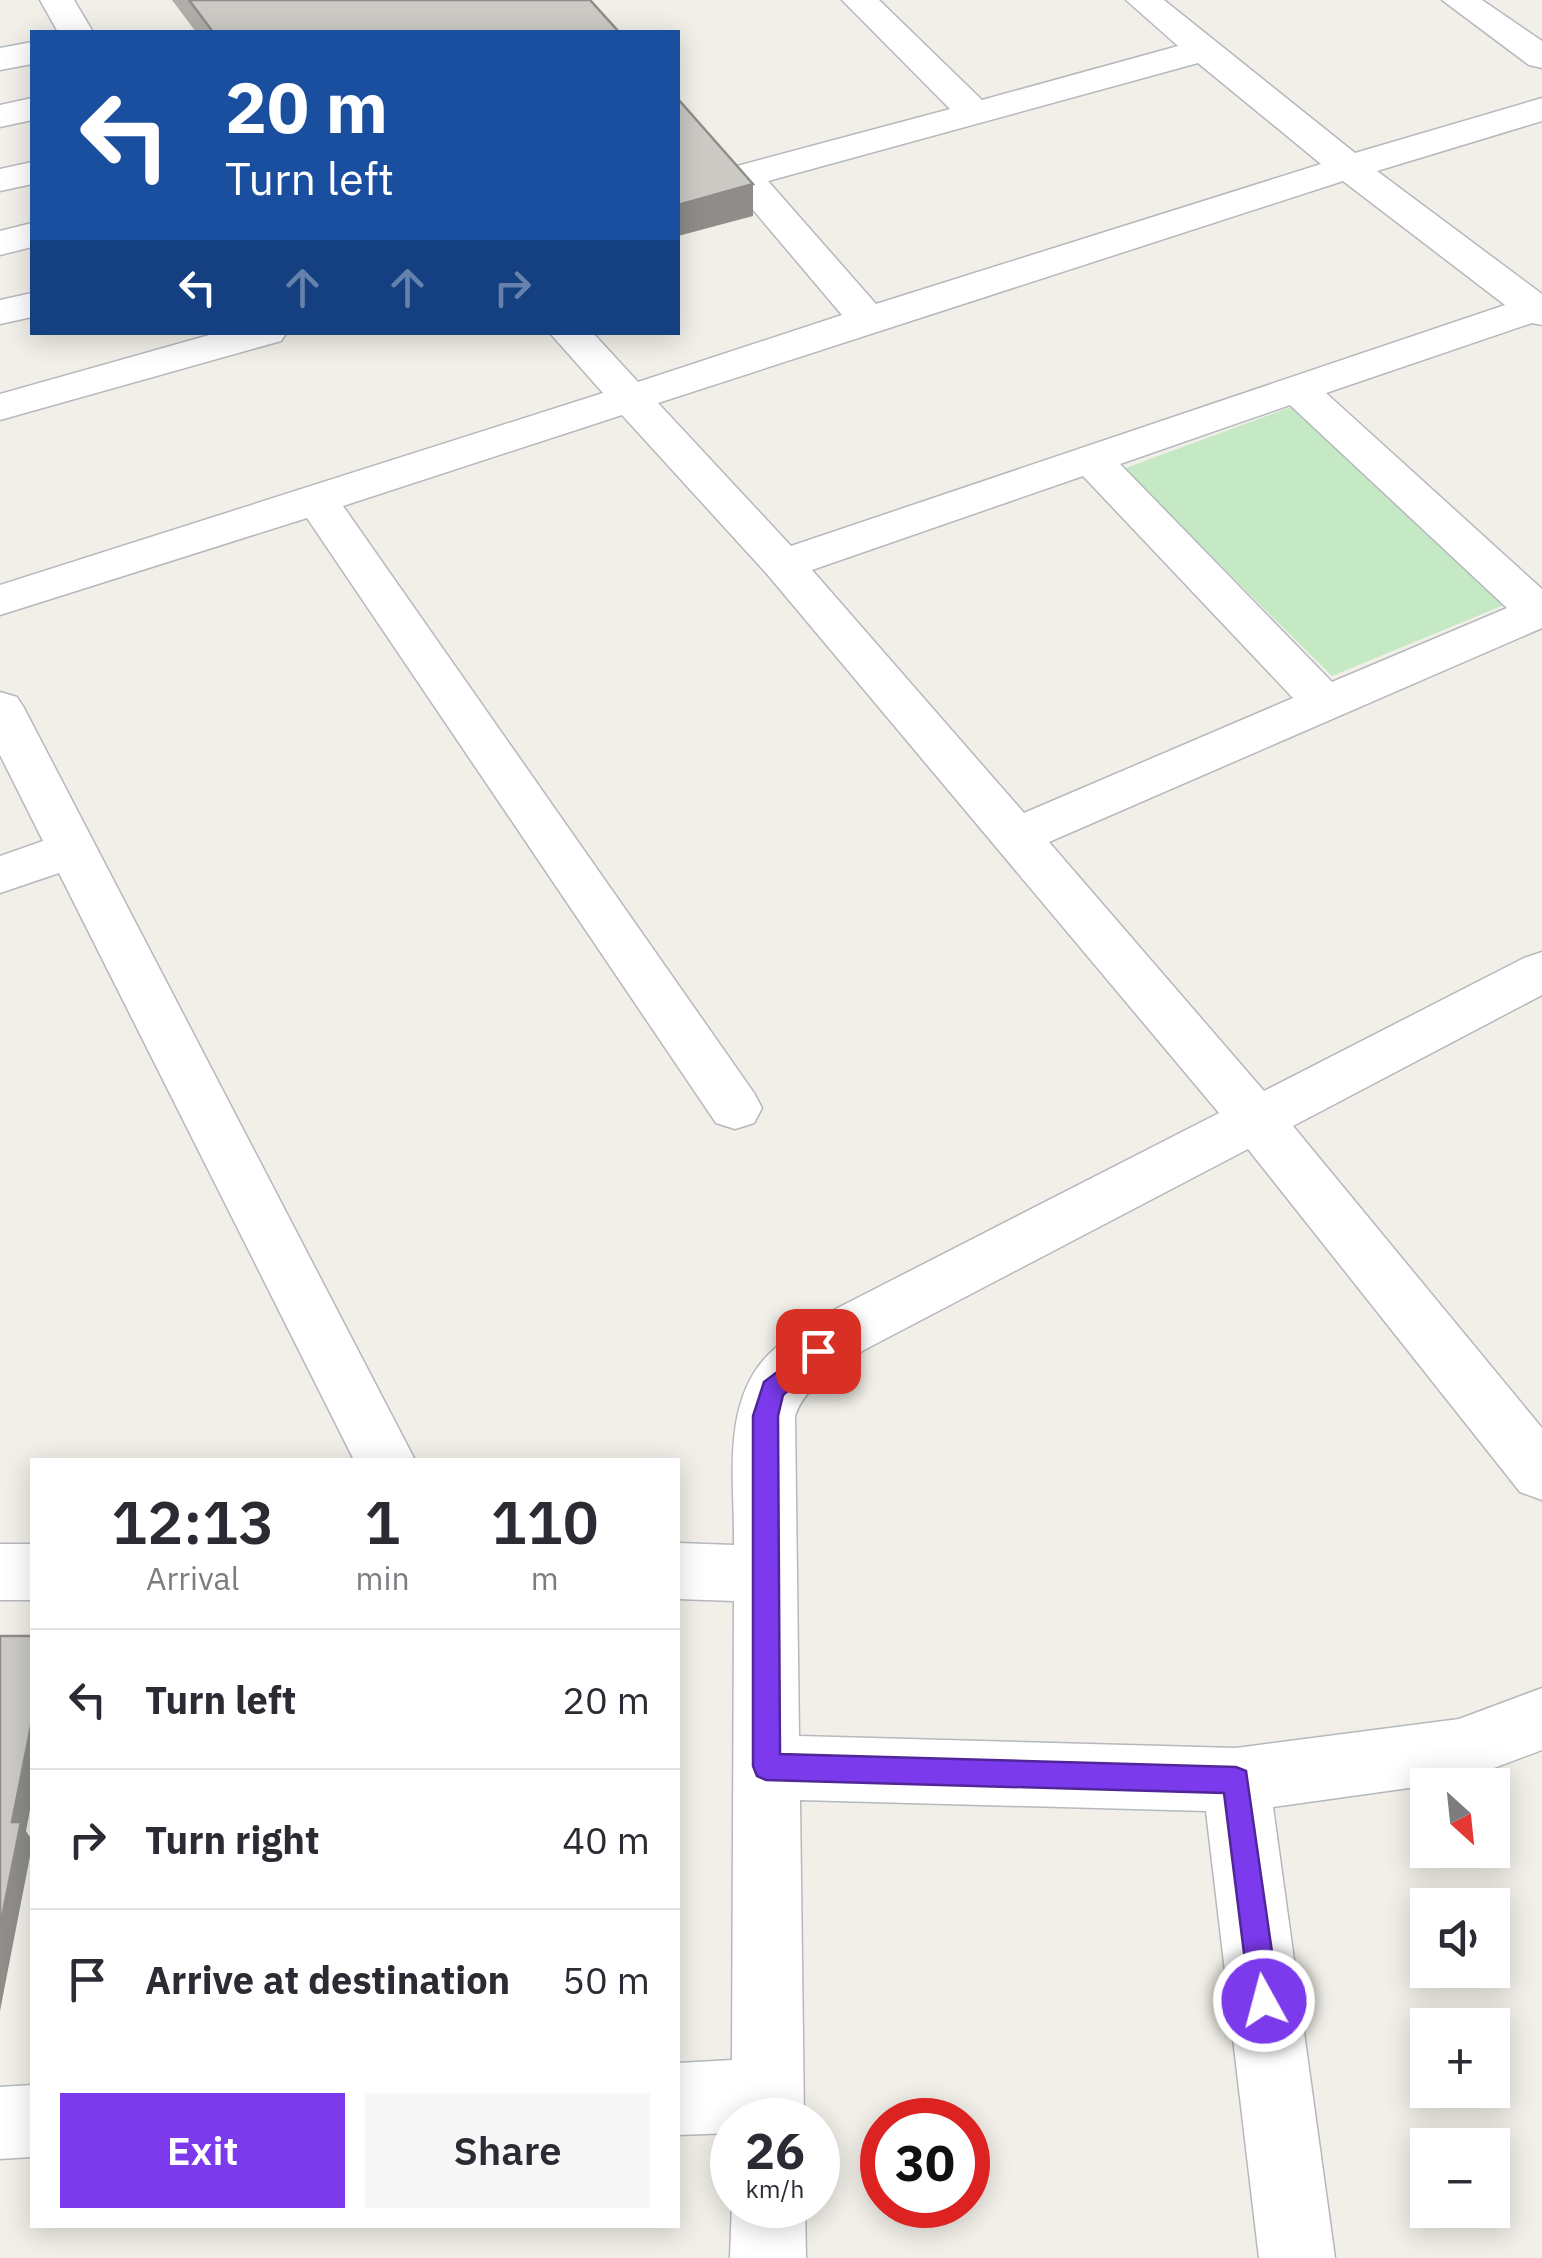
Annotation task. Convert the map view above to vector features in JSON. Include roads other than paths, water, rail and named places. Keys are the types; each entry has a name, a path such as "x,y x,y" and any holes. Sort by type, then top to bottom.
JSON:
{"street":[{"path":"58,0 74,30"},
{"path":"859,0 975,113"},
{"path":"1143,0 1200,51 1539,310"},
{"path":"1458,0 1542,57"},
{"path":"868,320 746,179 756,173 1200,51"},
{"path":"0,59 30,53"},
{"path":"0,116 30,109"},
{"path":"0,600 318,502 626,398 1347,166 1542,109"},
{"path":"0,180 30,173"},
{"path":"0,243 30,236"},
{"path":"0,312 30,305"},
{"path":"782,564 1539,310"},
{"path":"0,407 255,335"},
{"path":"572,335 782,564 1016,837 1256,1119 1542,1473"},
{"path":"1016,837 1540,611 1297,389"},
{"path":"1091,459 1326,704"},
{"path":"318,502 735,1108"},
{"path":"0,708 385,1458"},
{"path":"0,875 75,849"},
{"path":"768,2098 765,1416 772,1389 792,1369 843,1333 1542,972"},
{"path":"680,1571 766,1574"},
{"path":"0,1572 30,1572"},
{"path":"766,1766 1236,1780 1459,1750 1542,1719"},
{"path":"1236,1780 1297,2258"},
{"path":"680,2098 710,2102"},
{"path":"0,2122 30,2121"},
{"path":"768,2228 768,2258"}]}
